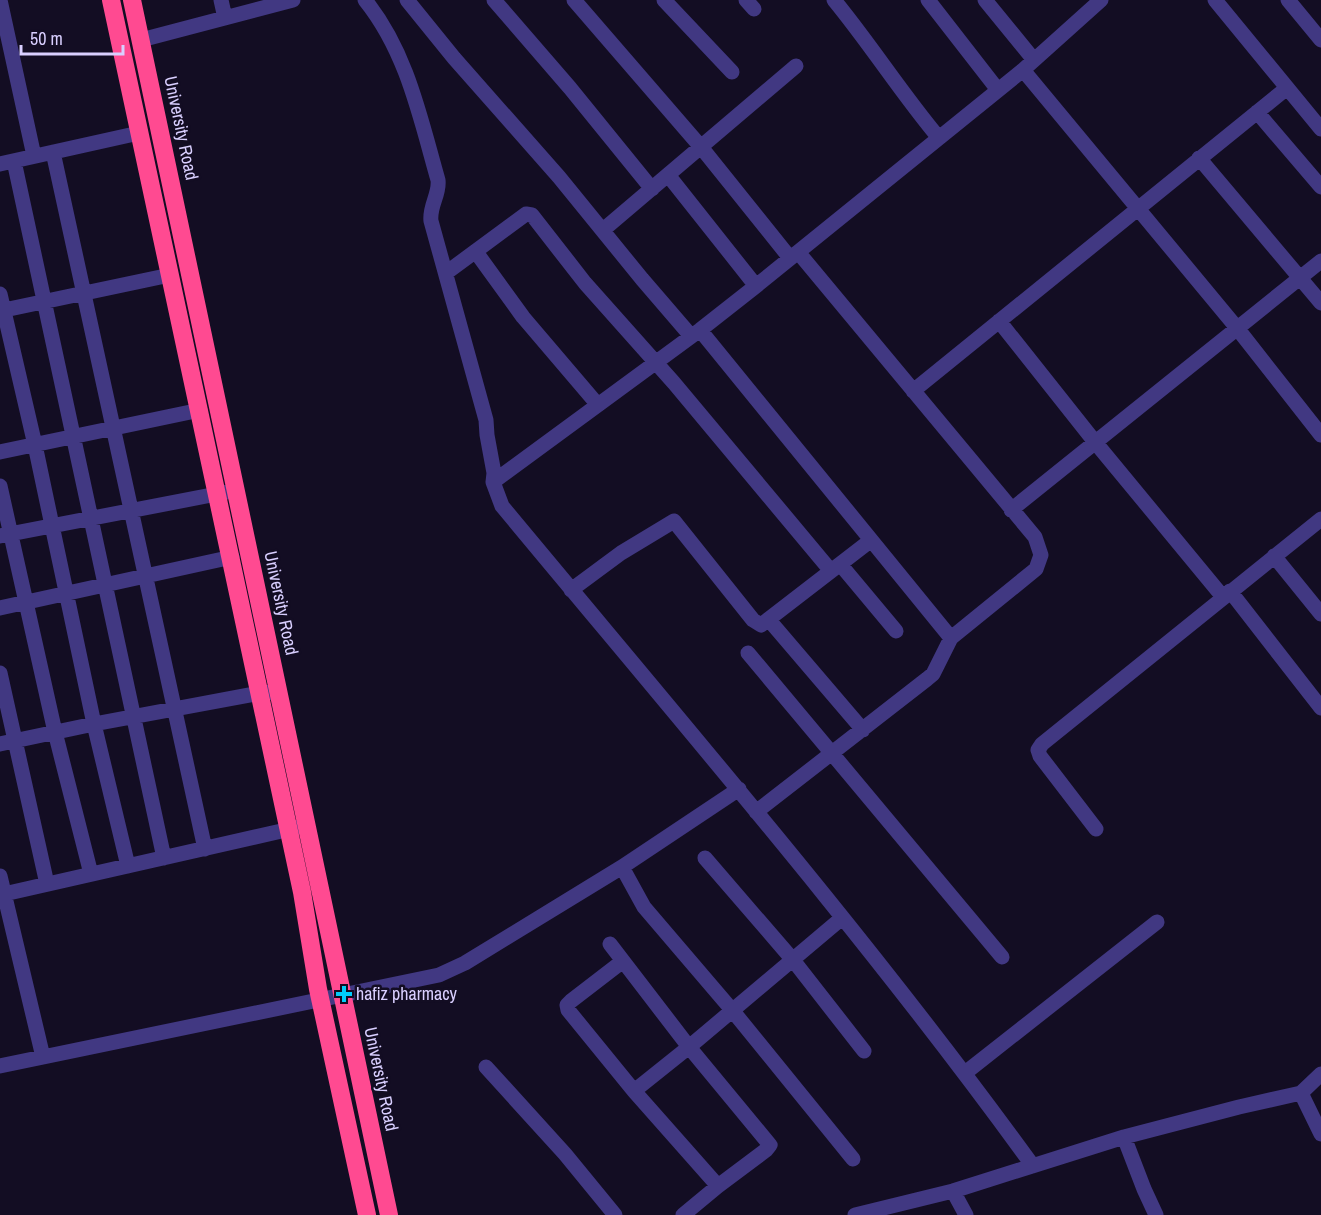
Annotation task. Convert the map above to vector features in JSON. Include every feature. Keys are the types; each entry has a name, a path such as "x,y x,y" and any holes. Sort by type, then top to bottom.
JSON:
{"highway":[{"name":"University Road","path":"111,0 200,410 227,492 232,557 269,692"},
{"name":"University Road","path":"132,0 227,492 297,828 341,996 389,1215"},
{"name":"University Road","path":"297,828 302,892 320,999 367,1215"}],"street":[{"path":"221,0 225,18"},
{"path":"141,40 293,0"},
{"path":"365,0 388,32 408,75 438,180 439,186 430,214 486,420 494,473 493,482 502,506 739,789 965,1073 1033,1166"},
{"path":"407,0 454,58 695,333 951,638"},
{"path":"494,0 570,88 652,189"},
{"path":"574,0 913,391 1035,537 1041,555 1036,569 951,638 933,674 756,812"},
{"path":"664,0 732,72"},
{"path":"834,0 879,57 909,102 939,138"},
{"path":"928,0 998,90"},
{"path":"985,0 1029,65 1137,208 1237,328 1321,435"},
{"path":"493,482 756,286 1029,65 1101,0"},
{"path":"1215,0 1321,129"},
{"path":"1288,0 1321,40"},
{"path":"3,1 34,156"},
{"path":"603,230 796,66"},
{"path":"913,391 1287,88"},
{"path":"1257,112 1321,187"},
{"path":"139,133 7,162 45,301 132,717 164,858"},
{"path":"53,152 205,849"},
{"path":"1199,158 1321,303"},
{"path":"668,175 756,286"},
{"path":"446,273 525,214 532,215 585,283 835,567 896,631"},
{"path":"476,252 523,317 598,405"},
{"path":"1011,510 1321,261"},
{"path":"2,310 170,275"},
{"path":"0,294 35,445 94,724 128,866"},
{"path":"999,321 1095,442 1227,594 1321,708"},
{"path":"0,452 200,410"},
{"path":"0,486 5,535 25,602 91,874"},
{"path":"5,535 227,492"},
{"path":"1096,829 1040,756 1038,750 1042,744 1321,519"},
{"path":"571,590 621,553 674,521 753,620 761,625 870,541"},
{"path":"1274,556 1321,614"},
{"path":"0,608 232,557"},
{"path":"769,620 863,730"},
{"path":"748,653 1002,957"},
{"path":"0,673 47,884"},
{"path":"0,744 269,692"},
{"path":"0,1066 439,975 465,963 622,867 739,789"},
{"path":"2,895 297,828"},
{"path":"705,858 793,960 864,1051"},
{"path":"622,867 644,907 732,1010 853,1159"},
{"path":"0,876 2,895 43,1057"},
{"path":"634,1091 842,918"},
{"path":"965,1073 1157,922"},
{"path":"610,944 689,1047 770,1145 683,1215"},
{"path":"623,961 567,1005 568,1010 634,1091 718,1186"},
{"path":"486,1067 565,1154 615,1215"},
{"path":"855,1215 953,1191 1124,1137 1301,1093 1321,1074"},
{"path":"1301,1093 1321,1134"},
{"path":"1124,1137 1156,1215"},
{"path":"953,1191 966,1215"}],"place":[{"name":"hafiz pharmacy","path":"344,994"}]}
